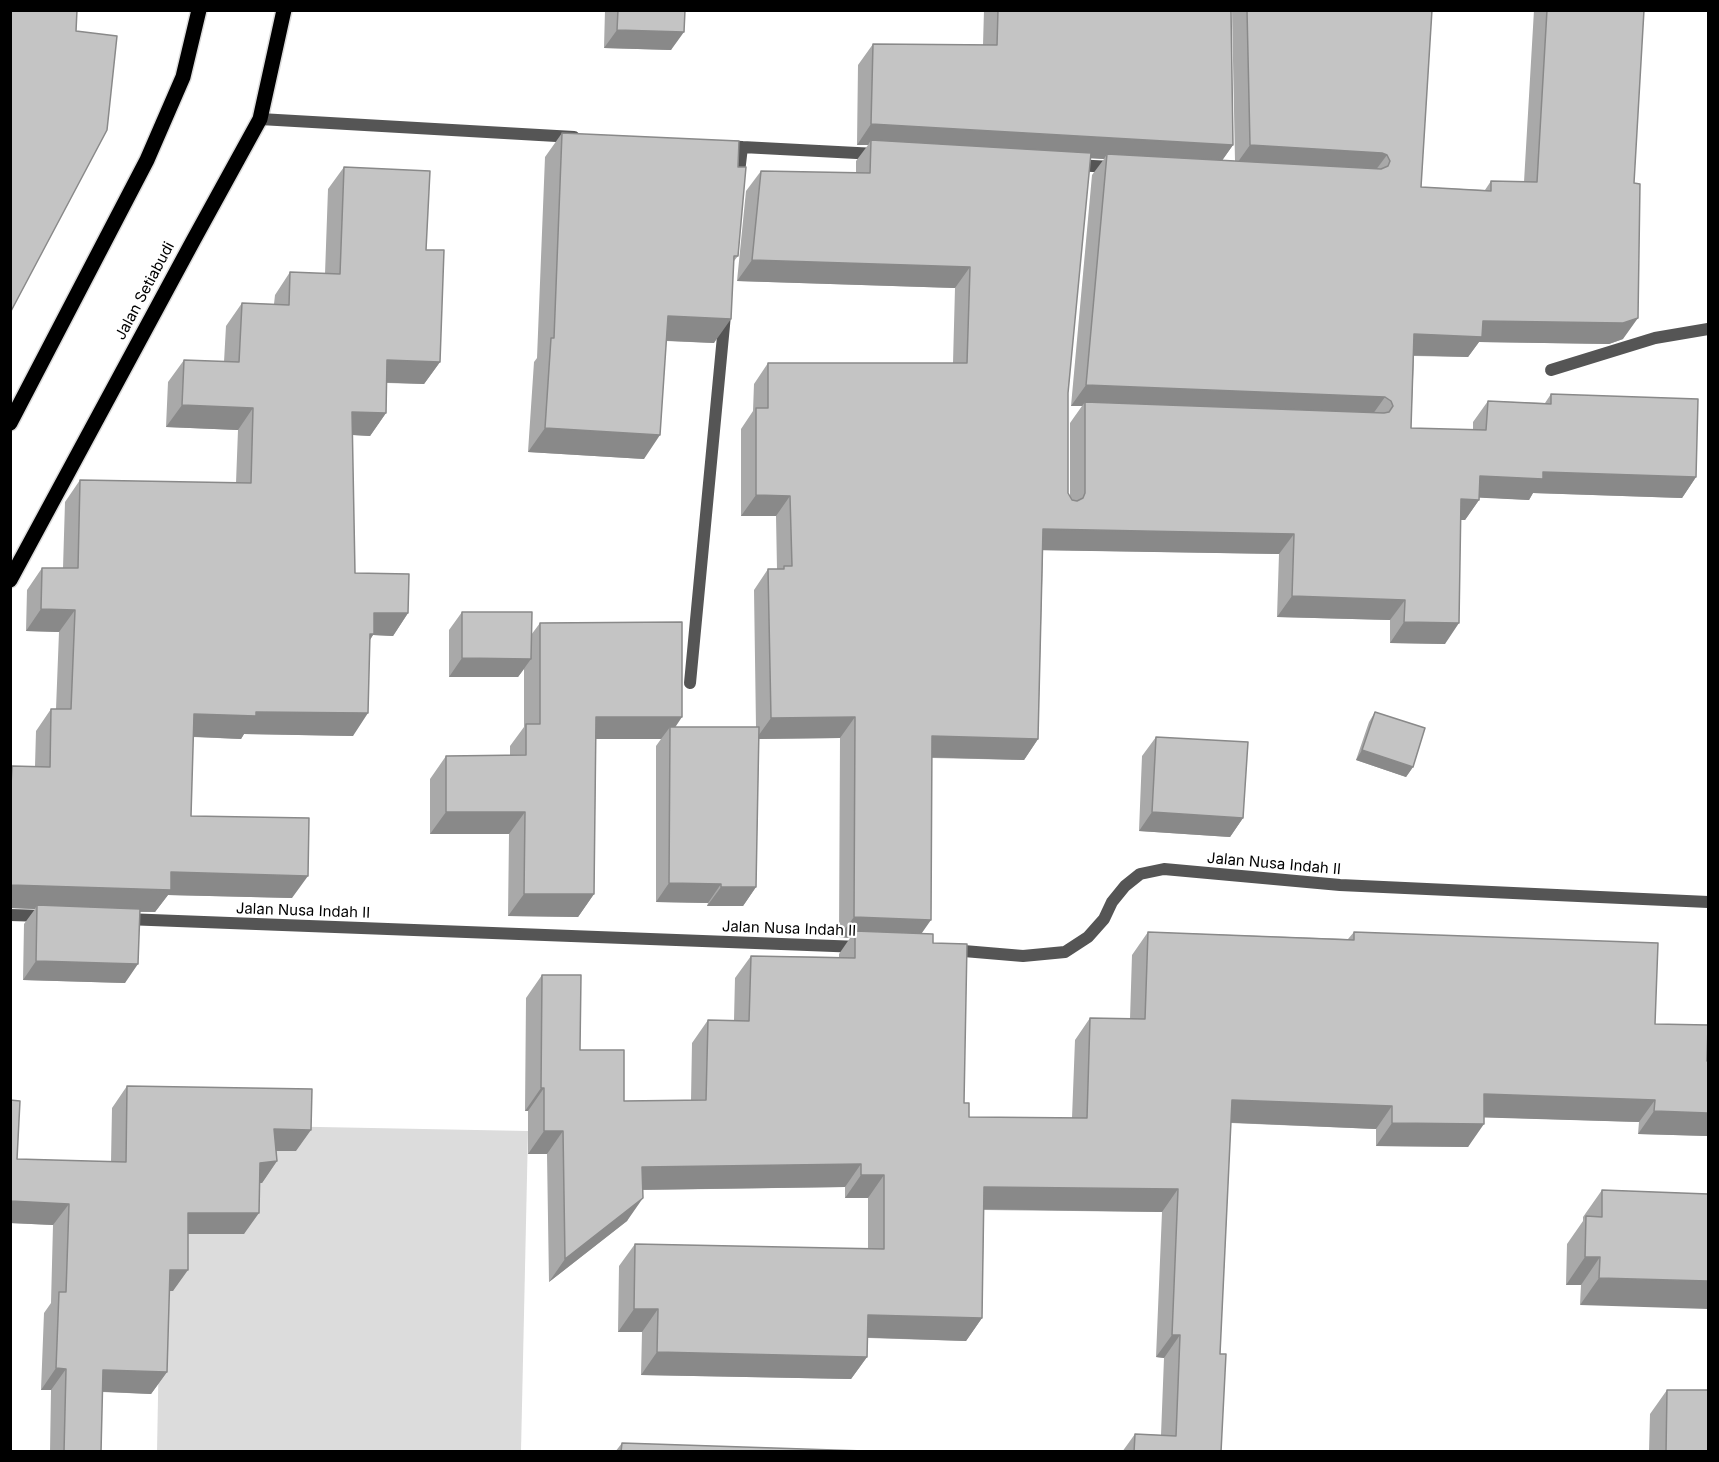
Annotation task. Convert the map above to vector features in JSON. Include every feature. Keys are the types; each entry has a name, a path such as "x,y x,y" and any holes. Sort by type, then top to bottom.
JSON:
{"main road":[{"path":"10,423 147,160 183,77 199,10"},
{"name":"Jalan Setiabudi","path":"10,580 260,119 284,10"}],"street":[{"path":"260,119 589,138"},
{"path":"706,145 884,154"},
{"path":"737,194 742,147"},
{"path":"1061,164 1084,172 1120,168"},
{"path":"690,683 727,302"},
{"path":"1551,370 1655,339 1708,329"},
{"name":"Jalan Nusa Indah II","path":"944,950 1023,956 1065,952 1088,937 1104,919 1112,902 1125,886 1140,874 1164,869 1340,885 1708,902"},
{"path":"10,915 58,917"},
{"name":"Jalan Nusa Indah II","path":"118,919 874,947"}],"shaded area":[{"path":"163,1124 528,1131 521,1451 157,1452"}],"building":[{"path":"10,10 77,10 76,31 117,36 107,130 10,313"},
{"path":"618,10 685,10 684,32 617,30"},
{"path":"998,10 1231,10 1233,145 871,124 873,44 997,45"},
{"path":"1247,10 1432,10 1421,187 1491,191 1491,181 1537,182 1547,10 1644,10 1634,183 1640,184 1638,318 1623,323 1483,321 1482,337 1414,334 1411,428 1486,430 1488,401 1551,404 1551,394 1698,399 1696,477 1543,472 1543,479 1480,476 1479,500 1461,499 1459,623 1404,622 1405,600 1292,596 1294,534 1043,529 1038,739 932,736 931,920 854,917 855,717 771,718 768,569 784,569 784,566 792,566 790,496 756,495 756,408 768,408 768,363 967,363 970,267 752,260 761,171 870,173 871,140 1091,153 1068,393 1068,493 1072,500 1077,501 1083,498 1085,493 1085,402 1389,412 1393,406 1391,401 1385,397 1086,385 1107,154 1381,169 1388,166 1390,161 1387,155 1382,153 1250,145"},
{"path":"562,133 739,141 738,167 746,167 738,256 734,256 731,319 668,316 660,435 545,428 551,338 554,338"},
{"path":"344,167 430,171 426,250 444,250 440,362 387,360 386,413 352,412 355,573 409,574 408,613 374,613 374,634 370,634 368,713 256,712 256,716 194,714 191,816 309,818 308,876 171,872 171,890 10,885 12,766 50,767 51,709 71,709 75,610 41,609 42,568 78,568 80,480 251,483 253,408 182,405 184,360 239,362 242,303 289,305 290,272 340,274"},
{"path":"462,612 532,612 531,659 462,658"},
{"path":"682,622 682,717 596,717 594,894 524,894 525,812 446,812 446,756 526,755 526,724 540,724 540,623"},
{"path":"1375,712 1425,728 1413,767 1362,750"},
{"path":"670,727 759,727 756,887 669,883"},
{"path":"1156,737 1248,742 1243,818 1152,812"},
{"path":"37,905 140,909 138,964 36,961"},
{"path":"855,931 933,934 933,943 967,944 964,1103 969,1103 969,1117 1087,1118 1090,1018 1145,1019 1148,932 1354,940 1354,932 1658,943 1655,1024 1708,1025 1708,1113 1654,1111 1655,1100 1484,1094 1484,1124 1392,1123 1392,1106 1232,1100 1220,1354 1226,1354 1221,1452 1134,1452 1135,1434 1176,1436 1180,1335 1172,1335 1178,1189 984,1187 982,1318 868,1315 867,1357 657,1352 658,1309 634,1309 635,1244 884,1249 884,1175 861,1175 861,1164 642,1167 643,1198 565,1259 563,1131 544,1131 544,1088 541,1088 542,975 581,975 580,1050 624,1050 624,1101 706,1100 708,1020 749,1021 751,956 855,958"},
{"path":"127,1086 312,1089 311,1130 274,1129 277,1161 260,1163 259,1213 188,1213 188,1270 170,1270 167,1372 103,1370 101,1452 64,1452 66,1369 56,1368 59,1292 66,1292 69,1204 10,1201 10,1100 20,1101 17,1159 126,1162"},
{"path":"1602,1190 1708,1194 1708,1281 1599,1278 1600,1257 1585,1257 1586,1216 1602,1217"},
{"path":"1667,1390 1708,1390 1708,1452 1666,1452"},
{"path":"622,1443 895,1452 621,1452"}]}
